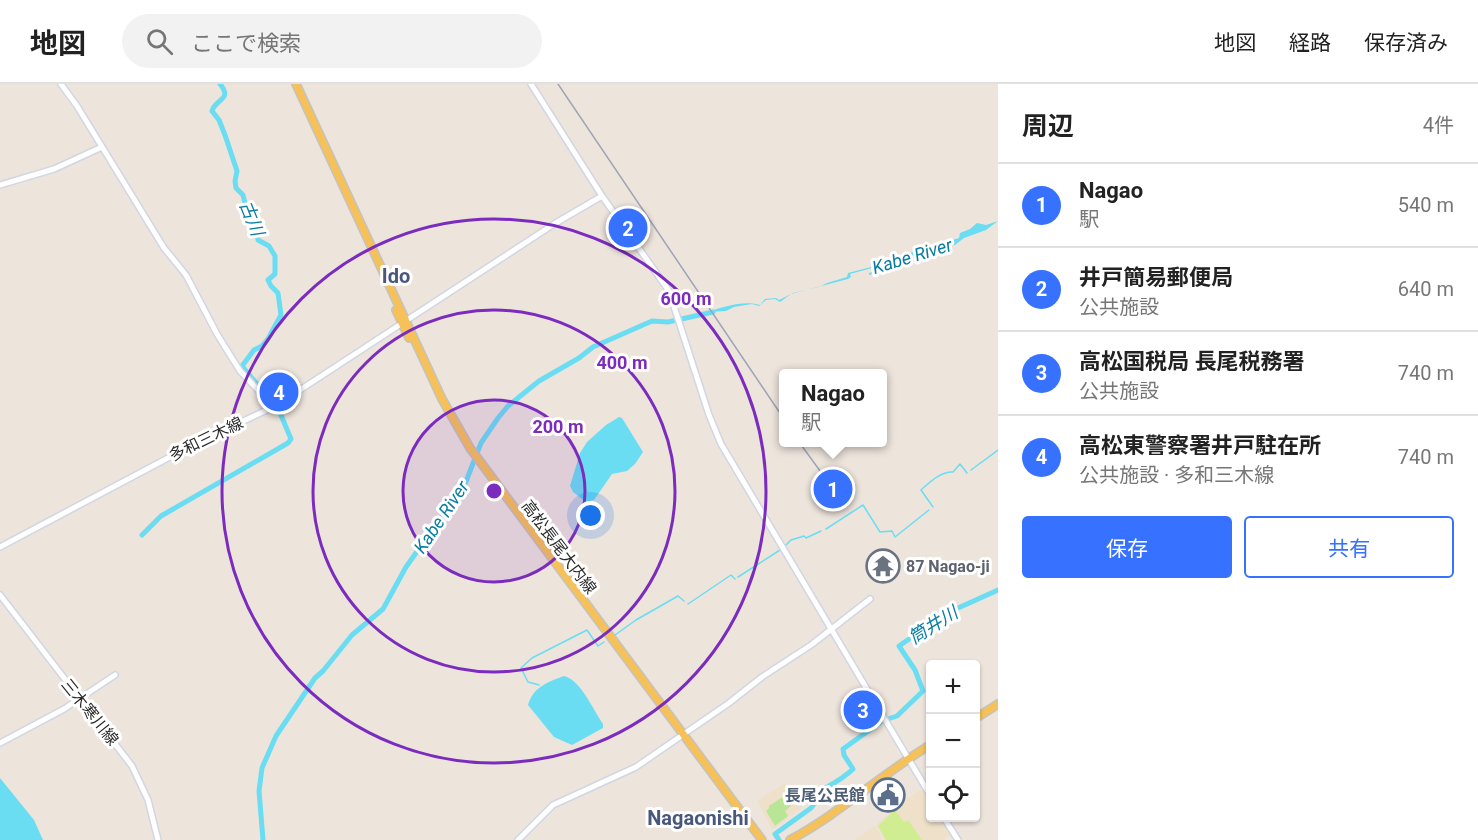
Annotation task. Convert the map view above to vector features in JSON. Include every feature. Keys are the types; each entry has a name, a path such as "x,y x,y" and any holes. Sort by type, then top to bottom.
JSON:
{"main road":[{"name":"高松長尾大内線","path":"294,84 405,323 469,450 486,476 762,840"},
{"name":"高松長尾大内線","path":"294,84 405,323"},
{"path":"980,715 998,705"},
{"name":"高松長尾大内線","path":"682,735 757,840"},
{"path":"790,840 926,748"}],"street":[{"path":"61,84 164,248 186,275 217,334 240,370 274,407"},
{"path":"531,84 602,196 669,291 715,432 926,788"},
{"path":"0,185 54,169 102,147"},
{"name":"多和三木線","path":"0,547 193,445 274,407 554,224 602,196"},
{"name":"三木寒川線","path":"0,595 138,776 148,800 158,840"},
{"path":"518,840 554,805 636,767 762,676 811,645 870,599"},
{"path":"0,743 80,699 115,675"},
{"path":"947,822 958,840"}],"shaded area":[{"path":"785,783 802,808 772,830 757,801"},
{"path":"920,790 926,791 926,822 944,822 952,834 942,840 885,840 876,825"},
{"path":"875,826 883,840 854,840"}],"green space":[{"path":"784,796 791,806 785,811 788,816 775,826 766,811 769,806"},
{"path":"895,810 904,822 908,820 922,840 886,840 878,826"}],"water":[{"path":"998,221 986,230 964,238 955,245 943,244 918,258 903,259 869,275 875,271 872,268 850,274 851,277 848,279 821,286 847,277 848,273 871,267 881,269 911,253 949,239 959,238 960,233 977,223 986,225"},
{"path":"791,294 780,302 775,299 766,300 759,306 752,304 760,305 765,299 776,298 779,300"},
{"path":"752,304 726,311 707,312 727,306"},
{"path":"619,417 622,418 643,452 627,471 612,474 594,500 586,502 573,492 570,486 580,453 587,442"},
{"path":"564,676 570,678 581,689 603,724 603,728 572,745 554,737 528,705 537,689"},
{"path":"0,778 34,820 43,840 0,840"}],"waterway":[{"name":"古川","path":"220,84 225,93 212,111 219,120 237,171 236,188 243,195 248,215 258,232 258,240 269,246 275,256 275,274 268,280 278,293 281,315 268,339 254,350 242,366 272,402"},
{"name":"Kabe River","path":"263,840 259,791 262,768 276,736 315,678 352,635 383,609 406,567 465,484 481,443 508,406 539,381 579,358 593,347 652,321 668,322 713,312"},
{"name":"古川","path":"142,535 161,516 288,443 291,439 278,408"},
{"path":"971,470 998,450"},
{"path":"933,507 921,490 940,475 953,472 960,464 967,473"},
{"path":"826,529 863,505 880,532 892,531 895,537 929,510"},
{"path":"785,546 791,540 804,536 806,538 821,531"},
{"path":"738,577 780,550"},
{"path":"688,604 731,575 735,579"},
{"name":"筒井川","path":"779,840 775,834 811,808 817,800 815,794 840,780 853,769 843,749 882,721 897,716 923,691 915,670 899,646 947,613 998,590"},
{"path":"615,635 678,596 684,601"},
{"path":"539,685 528,682 521,668 532,658 587,630 598,646 604,642"}],"railway":[{"path":"558,84 779,412"},
{"path":"803,447 839,497"}],"place":[{"name":"井戸簡易郵便局","path":"628,228"},
{"name":"高松東警察署井戸駐在所","path":"279,392"},
{"name":"Nagao","path":"833,489"},
{"name":"87 Nagao-ji","path":"883,566"},
{"name":"高松国税局 長尾税務署","path":"863,710"},
{"name":"長尾公民館","path":"888,795"}],"district":[{"name":"Ido","path":"396,276"},
{"name":"Nagaonishi","path":"698,818"}]}
